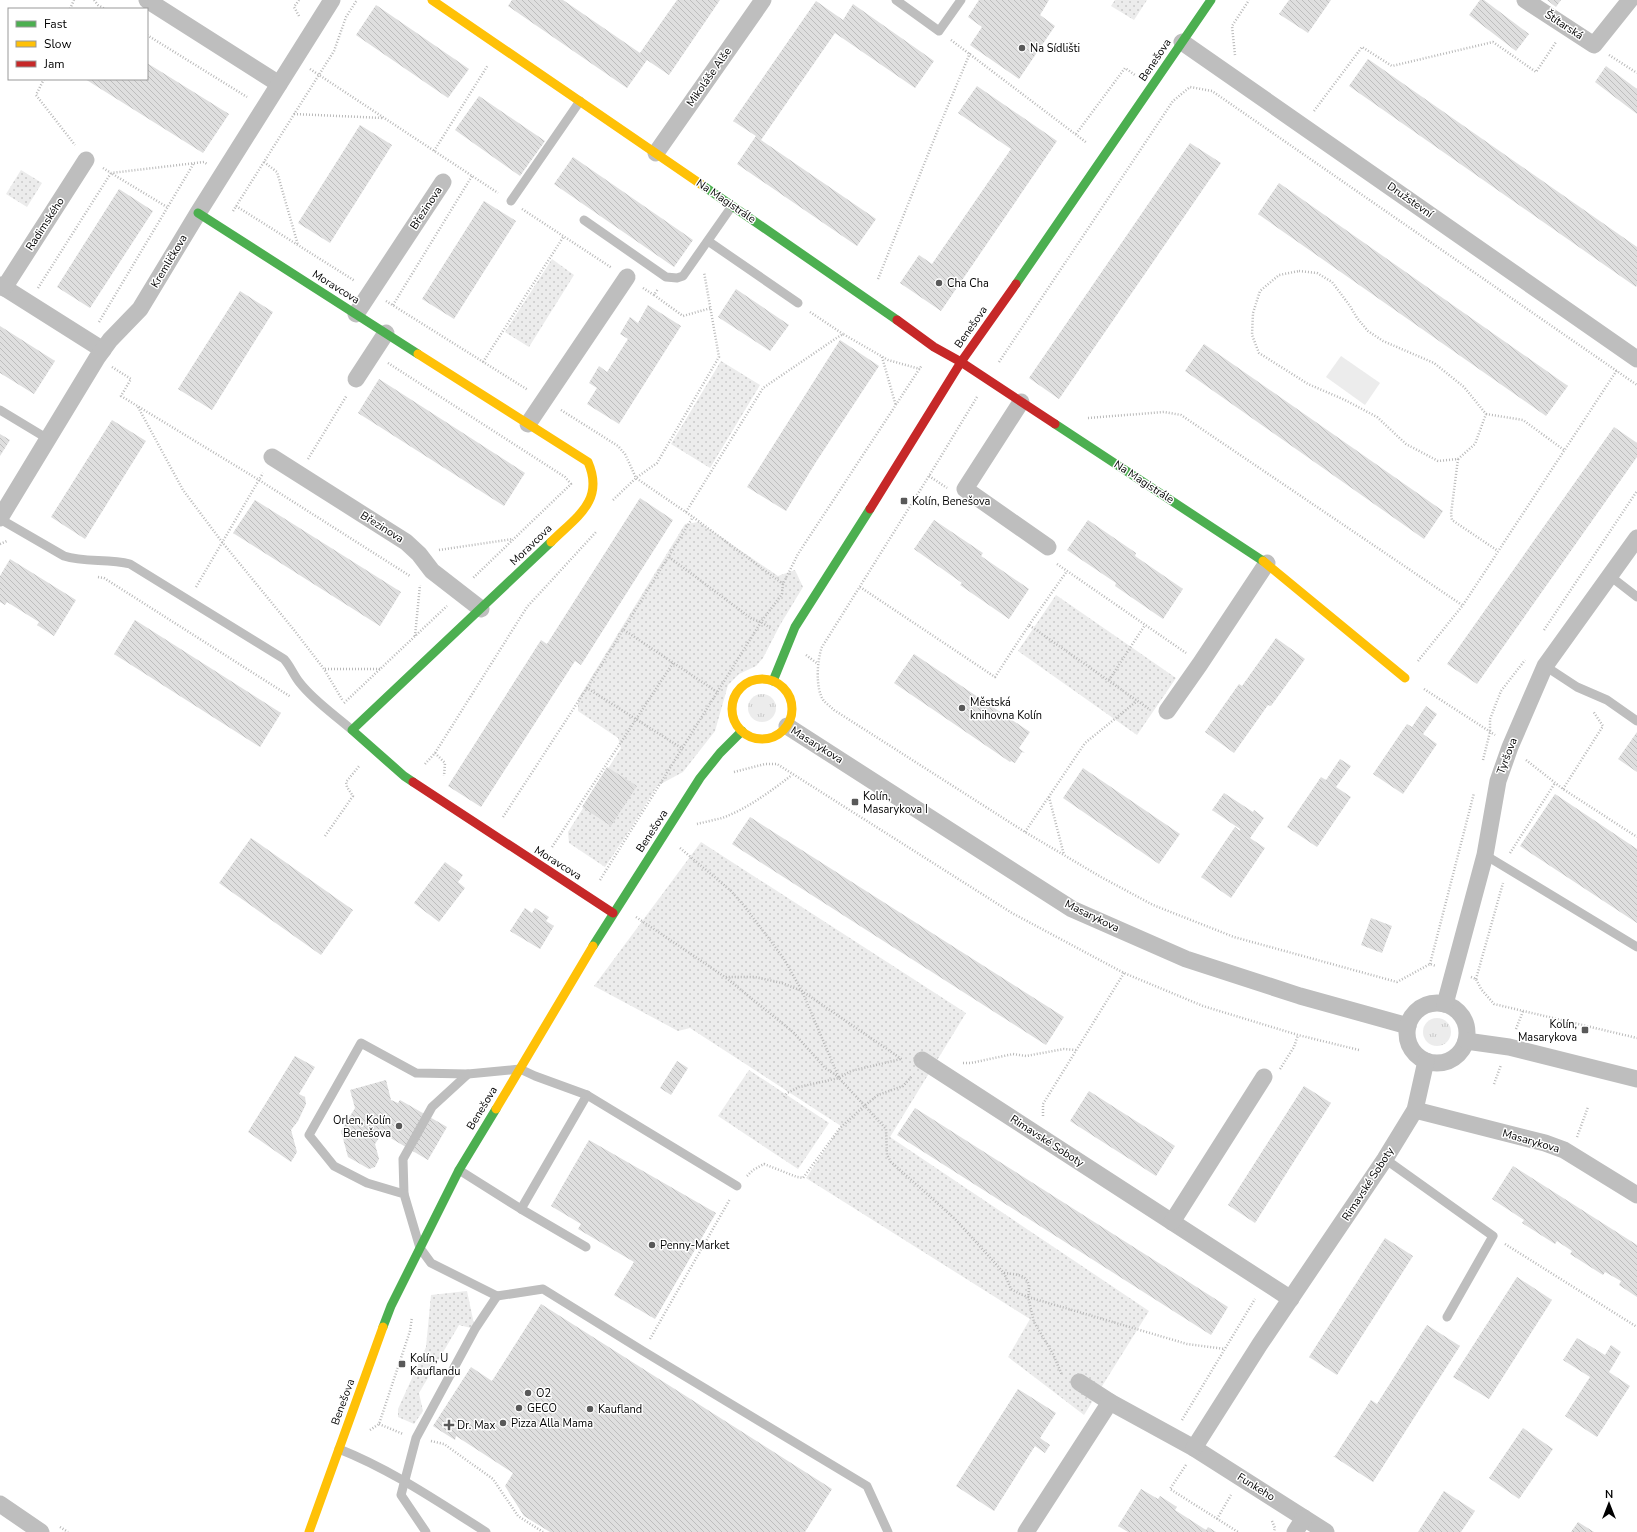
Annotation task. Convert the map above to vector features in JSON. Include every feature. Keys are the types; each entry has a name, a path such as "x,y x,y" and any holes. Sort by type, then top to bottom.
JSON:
{"street":[{"path":"147,0 279,84"},
{"name":"Kremličkova","path":"0,519 100,354 110,340 140,309 198,213 332,0"},
{"name":"Mikoláše Alše","path":"656,154 763,0"},
{"name":"Benešova","path":"773,681 789,641 803,614 853,537 961,362 1105,156 1211,0"},
{"name":"Štítarská","path":"1525,0 1594,45 1630,0"},
{"name":"Na Magistrále","path":"440,2 499,46 732,205 934,347 961,362 1267,563 1405,678"},
{"name":"Družstevní","path":"1182,42 1633,356"},
{"name":"Radimského","path":"86,160 2,286 100,354"},
{"name":"Březinova","path":"356,314 443,182"},
{"name":"Moravcova","path":"198,213 588,462 593,472 595,486 591,500 582,512 352,730 404,776 613,913"},
{"path":"528,424 627,277"},
{"path":"356,379 386,333"},
{"path":"1021,402 965,489 1051,554"},
{"name":"Březinova","path":"272,457 406,542 419,554 432,571 458,593 481,609"},
{"name":"Tyršova","path":"1444,1004 1484,855 1498,781 1510,747 1545,666 1637,538"},
{"path":"1167,711 1267,563"},
{"path":"764,678 781,685 787,691 791,699 791,718 788,726 774,737 766,739 757,739 742,731 733,717 732,709 736,693 742,687 756,679 764,678"},
{"name":"Masarykova","path":"788,726 1072,909 1186,959 1300,996 1408,1026"},
{"name":"Benešova","path":"309,1532 390,1306 459,1170 613,913 700,778 720,753 742,731"},
{"path":"1430,1004 1444,1004 1453,1007 1463,1018 1467,1031 1466,1041 1462,1050 1455,1057 1446,1062 1436,1063 1426,1061 1419,1057 1411,1046 1407,1034 1408,1026 1412,1017 1418,1010 1430,1004"},
{"path":"1466,1041 1508,1047 1637,1079"},
{"name":"Rimavské Soboty","path":"1191,1455 1291,1299 1385,1159 1415,1110 1426,1061"},
{"name":"Rimavské Soboty","path":"920,1065 1034,1133 1291,1299"},
{"path":"1172,1222 1264,1077"},
{"name":"Masarykova","path":"1415,1110 1545,1143 1564,1150 1637,1194"},
{"name":"Funkeho","path":"1079,1382 1110,1402 1172,1436 1191,1455 1300,1525"},
{"path":"1026,1532 1110,1402"},
{"path":"0,1504 41,1532"},
{"path":"1300,1525 1326,1532"}],"lane":[{"path":"896,0 939,32 960,0"},
{"path":"511,201 580,101"},
{"path":"584,220 666,277 677,278 683,276 732,205"},
{"path":"708,241 798,303"},
{"path":"0,410 48,439"},
{"path":"0,519 64,556 72,559 121,561 130,564 284,659 292,667 299,682 312,696 352,730"},
{"path":"1610,576 1637,596"},
{"path":"1545,666 1577,687 1607,700 1637,721"},
{"path":"1484,855 1637,947"},
{"path":"404,1194 367,1182 334,1166 309,1135 361,1043 416,1073 468,1074 520,1069 534,1076 587,1095 737,1186"},
{"path":"468,1074 432,1107 403,1159 404,1194 420,1248 430,1263 497,1296 543,1289 868,1486 888,1532"},
{"path":"521,1209 587,1095"},
{"path":"1385,1159 1492,1236 1447,1317"},
{"path":"459,1170 521,1209 586,1247"},
{"path":"426,1532 401,1495 416,1438 475,1329 497,1296"},
{"path":"339,1448 358,1456 404,1480 486,1532"}],"path":[{"path":"94,0 104,8"},
{"path":"223,229 293,114 334,51 346,17 357,0"},
{"path":"1235,55 1232,26 1250,0"},
{"path":"1303,126 1362,47 1392,66 1493,42 1536,72 1566,27"},
{"path":"939,32 970,53 1105,156"},
{"path":"148,36 247,97"},
{"path":"1594,45 1637,73"},
{"path":"434,151 499,46"},
{"path":"869,300 970,53"},
{"path":"295,59 627,277 683,316 711,308"},
{"path":"1076,134 1125,68 1136,75"},
{"path":"44,80 36,95 86,160 111,173 167,207"},
{"path":"1637,385 1212,91 1190,88 1173,101 987,379 929,476 822,647 818,664 819,687 823,700 834,710 1025,832 1153,905 1234,937 1396,982 1430,964 1476,978 1481,989 1494,1004 1637,1038"},
{"path":"293,114 384,118"},
{"path":"111,173 204,162 222,175"},
{"path":"264,162 277,172 298,245"},
{"path":"96,327 194,163"},
{"path":"44,293 37,289 111,173"},
{"path":"393,305 472,176"},
{"path":"236,206 618,446 626,454 636,478 693,517 783,584"},
{"path":"483,362 564,236"},
{"path":"611,503 636,478 658,463 719,357 701,251"},
{"path":"1486,414 1475,444 1458,459 1438,461 1406,444 1377,417 1345,400 1308,384 1259,353 1252,335 1253,314 1260,292 1279,275 1299,270 1317,273 1332,282 1368,331 1383,341 1434,363 1464,386 1486,414 1523,420 1564,450"},
{"path":"654,295 666,277"},
{"path":"798,303 843,334 888,360 920,369"},
{"path":"686,512 763,388 843,334"},
{"path":"590,898 761,622 782,594 783,584 798,554 934,347"},
{"path":"100,354 131,379 121,396 259,480 413,578"},
{"path":"344,703 451,602 458,593 571,484 565,477 372,354"},
{"path":"882,356 896,406"},
{"path":"1633,356 1617,371 1463,605 1405,678 1490,732 1563,790 1637,838"},
{"path":"307,461 356,379"},
{"path":"138,406 183,490 222,542 324,669 344,703 346,710 342,721"},
{"path":"1082,419 1164,412 1181,415 1463,605"},
{"path":"188,600 272,457"},
{"path":"1458,459 1451,514 1452,520 1498,552"},
{"path":"929,476 949,490"},
{"path":"500,822 624,630 693,517"},
{"path":"412,780 435,753 527,607 596,531"},
{"path":"419,554 515,539"},
{"path":"0,544 9,540"},
{"path":"1051,554 1067,571 1145,624 1200,664"},
{"path":"669,557 752,618 761,622 789,641 818,664"},
{"path":"860,587 995,677 1067,571"},
{"path":"92,576 104,578 295,701"},
{"path":"415,636 420,583 426,587"},
{"path":"1109,680 1145,624"},
{"path":"1029,625 1162,718 1167,711"},
{"path":"624,630 717,692"},
{"path":"548,853 673,663"},
{"path":"324,669 380,669"},
{"path":"1563,790 1603,726 1577,687"},
{"path":"587,688 683,749"},
{"path":"1025,832 1085,743 1137,701"},
{"path":"435,753 445,763 443,781"},
{"path":"325,836 353,796 347,787 346,782 365,759"},
{"path":"732,773 736,770 765,764 777,764 792,775 823,793 1012,913 1124,973 1203,1006 1298,1035 1359,1050"},
{"path":"690,826 722,818 734,812 792,775"},
{"path":"1049,797 1064,855"},
{"path":"681,841 678,847 717,878 745,907 784,959 802,991 839,1078"},
{"path":"634,916 725,977 792,1032 825,1068 839,1078 886,1129 887,1155 891,1162 956,1219 1004,1273 1010,1289 1028,1297 1186,1344 1225,1348"},
{"path":"1034,1133 1042,1116 1043,1104 1124,973"},
{"path":"643,1351 737,1186 753,1170 764,1164 803,1178 840,1128 878,1095 903,1086 920,1065 901,1059 802,991 782,983 755,977 725,977"},
{"path":"1264,1077 1274,1079 1294,1047 1298,1035"},
{"path":"959,1062 971,1063 1013,1054 1026,1056 1064,1049 1076,1050"},
{"path":"784,1097 799,1087 839,1078 851,1072 901,1059"},
{"path":"1571,1154 1588,1107"},
{"path":"1492,1236 1637,1327"},
{"path":"1004,1273 1018,1275 1026,1279 1030,1286 1028,1297 1034,1322 1053,1354 1066,1386 1072,1390 1079,1382"},
{"path":"1172,1436 1255,1298"},
{"path":"365,1434 379,1424 410,1331 413,1310"},
{"path":"379,1424 404,1434"},
{"path":"426,1440 444,1444 493,1479 518,1516 543,1532"},
{"path":"1191,1455 1170,1489 1238,1532"},
{"path":"1217,1519 1234,1491"},
{"path":"1269,1514 1275,1528 1274,1532"}],"green space":[{"path":"1115,0 1147,0 1134,20 1111,6"},
{"path":"21,170 42,183 27,207 6,194"},
{"path":"552,259 574,275 529,347 505,332"},
{"path":"1341,356 1380,383 1365,405 1326,377"},
{"path":"721,361 760,385 710,468 671,444"},
{"path":"699,522 778,576 795,570 803,587 780,625 763,658 756,666 739,674 728,685 715,731 683,772 657,786 605,867 569,843 568,832 621,748 618,738 578,711 578,699 685,524"},
{"path":"1056,595 1176,678 1137,735 1018,651"},
{"path":"762,694 772,698 776,708 772,718 762,722 752,718 748,708 752,698"},
{"path":"701,842 966,1013 890,1137 1149,1311 1084,1415 1008,1357 1030,1319 806,1178 841,1126 690,1028 678,1031 594,986"},
{"path":"1437,1018 1447,1022 1451,1032 1447,1042 1437,1046 1427,1042 1423,1032 1427,1022"},
{"path":"749,1070 829,1123 798,1169 718,1116"},
{"path":"467,1291 475,1329 459,1325 419,1393 423,1411 414,1424 398,1417 398,1409 426,1347 431,1295"}],"building":[{"path":"512,0 563,0 640,53 677,0 720,0 669,75 647,60 627,88 508,6"},
{"path":"979,0 1049,0 1040,15 1055,26 1019,79 970,45 982,27 968,17"},
{"path":"1289,0 1331,0 1308,33 1279,14"},
{"path":"1480,0 1484,0 1529,34 1516,51 1469,15"},
{"path":"1547,0 1561,0 1556,7"},
{"path":"816,1 843,20 853,4 934,61 915,88 835,33 761,140 876,219 857,246 737,164 756,136 733,121"},
{"path":"376,5 469,69 448,98 356,35"},
{"path":"1368,59 1637,247 1636,287 1349,86"},
{"path":"148,64 229,114 203,153 87,80 148,80"},
{"path":"1606,66 1637,89 1637,114 1595,82"},
{"path":"977,86 1057,141 941,311 900,283 919,255 932,264 1011,149 958,113"},
{"path":"479,96 545,141 520,176 455,130"},
{"path":"360,125 392,145 330,243 298,223"},
{"path":"1190,143 1221,163 1059,399 1029,378"},
{"path":"573,157 693,240 674,267 554,184"},
{"path":"1279,183 1568,386 1546,416 1258,214"},
{"path":"119,189 153,211 90,308 57,287"},
{"path":"484,201 516,221 454,319 422,299"},
{"path":"736,289 789,325 770,351 718,317"},
{"path":"240,291 273,312 212,410 178,389"},
{"path":"648,305 681,326 619,424 587,404 597,388 589,383 599,366 607,372 628,339 620,334 630,317 638,323"},
{"path":"0,326 55,361 34,394 0,373"},
{"path":"840,340 879,366 816,462 786,511 747,487"},
{"path":"1204,344 1443,511 1424,539 1185,371"},
{"path":"379,379 525,473 504,506 358,413"},
{"path":"112,420 146,441 85,539 51,517"},
{"path":"1614,427 1637,443 1637,457 1477,684 1447,664"},
{"path":"0,434 10,440 0,456"},
{"path":"640,498 673,520 581,665 575,661 481,807 448,786 541,640 547,644"},
{"path":"255,500 401,592 380,626 233,533"},
{"path":"934,520 983,553 981,556 1029,589 1009,619 960,585 962,583 914,549"},
{"path":"1088,520 1136,553 1135,556 1183,589 1163,619 1115,586 1116,583 1067,550"},
{"path":"10,559 76,600 54,636 37,625 39,622 7,602 5,605 0,602 0,576"},
{"path":"135,620 281,713 260,747 114,654"},
{"path":"1276,638 1305,659 1271,706 1268,705 1234,753 1205,732 1239,684 1242,686"},
{"name":"Městská knihovna Kolín","path":"914,654 1030,732 1019,748 1025,753 1022,752 1015,763 1010,762 894,683"},
{"path":"1426,706 1437,714 1423,734 1437,744 1403,794 1373,774 1407,724 1412,727"},
{"path":"1637,732 1637,772 1618,759"},
{"path":"1340,759 1351,766 1336,787 1351,797 1317,847 1287,827 1321,777 1326,780"},
{"path":"607,767 637,786 611,826 582,807"},
{"path":"1083,768 1180,834 1159,864 1063,798"},
{"path":"1224,793 1253,812 1254,810 1264,818 1250,838 1265,848 1231,898 1201,877 1235,827 1240,831 1240,829 1212,810"},
{"path":"1555,794 1637,849 1637,923 1520,846"},
{"path":"750,817 1064,1017 1046,1045 732,844"},
{"path":"251,838 353,910 321,955 219,883"},
{"path":"445,862 463,875 458,882 465,888 439,922 414,903"},
{"path":"525,908 532,913 535,908 549,917 546,921 554,926 540,949 510,931"},
{"path":"1371,918 1392,926 1382,953 1361,945"},
{"path":"295,1056 315,1067 299,1094 305,1097 306,1104 298,1121 291,1130 297,1152 291,1162 248,1132"},
{"path":"677,1061 688,1068 671,1095 660,1088"},
{"path":"386,1080 391,1100 398,1103 400,1100 447,1127 428,1160 382,1133 375,1144 379,1159 375,1167 369,1169 348,1157 341,1131 355,1108 350,1090"},
{"path":"1304,1086 1331,1103 1255,1223 1228,1205"},
{"path":"1089,1091 1175,1146 1156,1176 1070,1121"},
{"path":"915,1108 1228,1307 1211,1335 897,1135"},
{"name":"Penny-Market","path":"589,1140 716,1213 655,1319 614,1295 634,1262 578,1229 581,1224 551,1206"},
{"path":"1513,1166 1637,1245 1637,1297 1619,1285 1621,1281 1605,1272 1603,1275 1570,1254 1572,1251 1557,1241 1555,1244 1522,1223 1524,1220 1492,1199"},
{"path":"1385,1238 1413,1256 1337,1375 1309,1357"},
{"path":"1517,1277 1552,1300 1489,1399 1453,1377"},
{"name":"Kaufland","path":"541,1304 832,1489 805,1532 550,1532 524,1516 505,1486 513,1473 456,1436 455,1440 433,1426 471,1367 492,1381"},
{"path":"1427,1325 1460,1346 1373,1482 1333,1456 1335,1456 1371,1400 1377,1404"},
{"path":"1577,1338 1605,1355 1611,1345 1621,1352 1609,1372 1630,1386 1597,1437 1565,1416 1590,1377 1563,1360"},
{"path":"1018,1389 1056,1413 1040,1438 1050,1445 1045,1453 1035,1446 994,1511 956,1486"},
{"path":"1523,1428 1553,1449 1519,1499 1489,1478"},
{"path":"1141,1489 1158,1499 1160,1496 1177,1507 1175,1510 1206,1530 1208,1527 1216,1532 1128,1532 1118,1526"},
{"path":"1444,1491 1475,1511 1461,1532 1418,1532"},
{"path":"1578,1522 1594,1532 1571,1532"}],"traffic: fast":[{"path":"1016,284 1211,0"},
{"path":"702,185 897,320"},
{"path":"198,213 418,354"},
{"path":"1055,424 1263,561"},
{"path":"773,681 795,627 870,509"},
{"path":"413,782 404,776 352,730 551,542"},
{"path":"593,946 700,778 720,753 742,731"},
{"path":"383,1327 391,1306 459,1170 496,1109"}],"traffic: slow":[{"path":"432,0 702,185"},
{"path":"418,354 588,462 593,487 590,498 578,516 551,542"},
{"path":"1263,561 1405,678"},
{"path":"756,679 768,679 779,684 787,692 792,703 792,709 790,721 779,734 768,739 756,739 745,734 737,726 732,715 732,703 737,692 745,684 756,679"},
{"path":"496,1109 593,946"},
{"path":"309,1532 383,1327"}],"traffic: jam":[{"path":"870,509 961,362 1016,284"},
{"path":"897,320 934,347 961,362 1055,424"},
{"path":"413,782 613,913"}],"place":[{"name":"Na Sídlišti","path":"1022,48"},
{"name":"Cha Cha","path":"939,283"},
{"name":"Kolín, Benešova","path":"904,501"},
{"name":"Městská knihovna Kolín","path":"962,708"},
{"name":"Kolín, Masarykova I","path":"855,802"},
{"name":"Kolín, Masarykova","path":"1585,1030"},
{"name":"Orlen, Kolín Benešova","path":"399,1126"},
{"name":"Penny-Market","path":"652,1245"},
{"name":"Kolín, U Kauflandu","path":"402,1364"},
{"name":"O2","path":"528,1393"},
{"name":"GECO","path":"519,1408"},
{"name":"Kaufland","path":"590,1409"},
{"name":"Pizza Alla Mama","path":"503,1423"},
{"name":"Dr. Max","path":"449,1425"}]}
